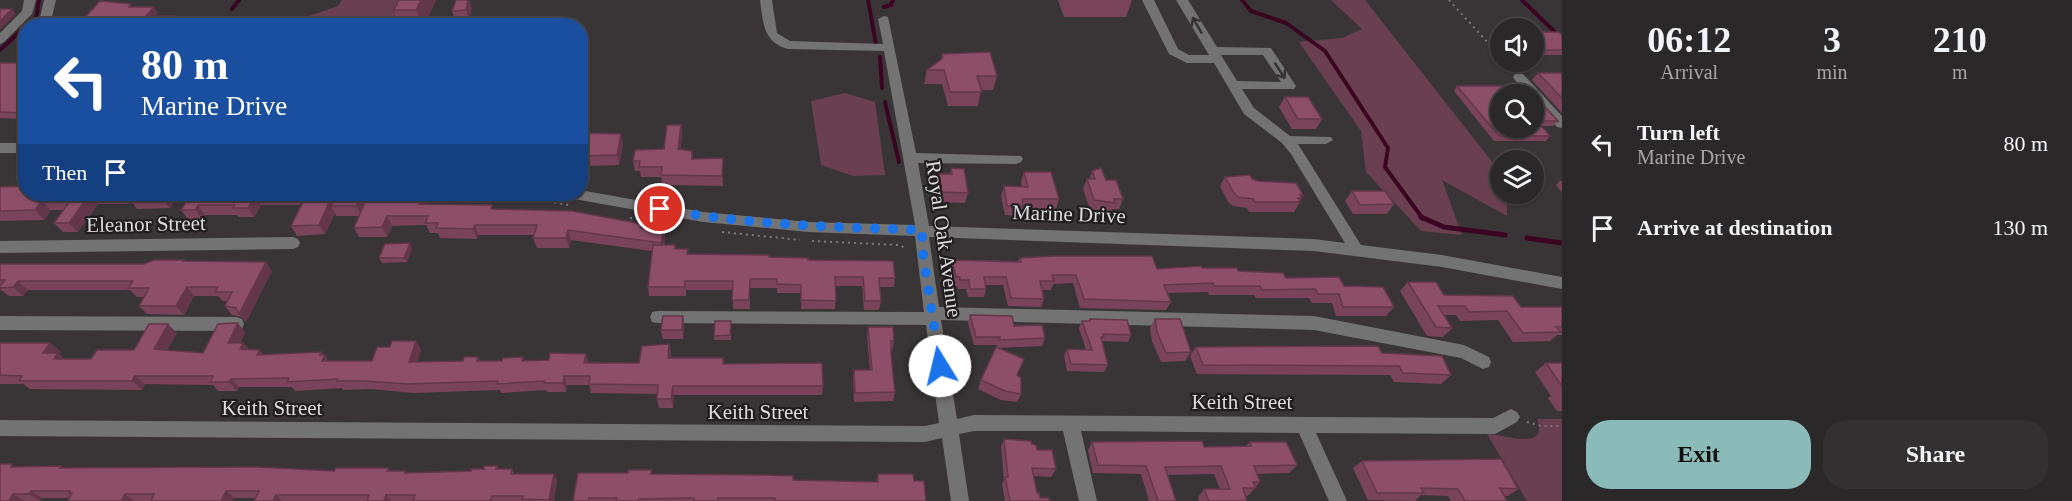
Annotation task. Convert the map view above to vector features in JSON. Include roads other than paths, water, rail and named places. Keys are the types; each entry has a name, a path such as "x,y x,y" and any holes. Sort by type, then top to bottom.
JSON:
{"street":[{"path":"766,0 772,37 778,42 788,45 888,48"},
{"path":"1148,0 1173,51 1187,59 1267,51 1290,86 1233,85"},
{"path":"1182,0 1255,118 1287,140 1296,151 1356,249"},
{"path":"26,18 39,7"},
{"name":"Royal Oak Avenue","path":"884,19 922,218 932,316 960,501"},
{"path":"0,40 18,25"},
{"path":"1519,77 1562,124"},
{"path":"1287,140 1326,141"},
{"path":"0,148 18,148"},
{"path":"910,158 1016,159"},
{"name":"Marine Drive","path":"588,196 703,217 808,227 1235,241 1356,249 1562,283"},
{"name":"Eleanor Street","path":"0,247 292,243"},
{"path":"658,317 932,316 1314,323 1464,352 1483,362"},
{"path":"0,323 236,324"},
{"name":"Keith Street","path":"0,428 841,435 925,434 974,423 1495,426 1511,417"},
{"path":"1070,423 1088,501"},
{"path":"1304,425 1338,501"}],"waterway":[{"path":"36,18 39,0"},
{"path":"232,9 239,0"},
{"path":"868,0 876,44"},
{"path":"884,7 891,5 893,0"},
{"path":"1242,0 1251,11 1286,23 1325,51 1388,148 1385,167 1422,217"},
{"path":"1522,0 1562,39"},
{"path":"0,50 18,33"},
{"path":"880,57 882,88"},
{"path":"885,102 899,162"},
{"path":"1422,217 1444,227 1505,235"},
{"path":"1527,238 1562,243"}]}
